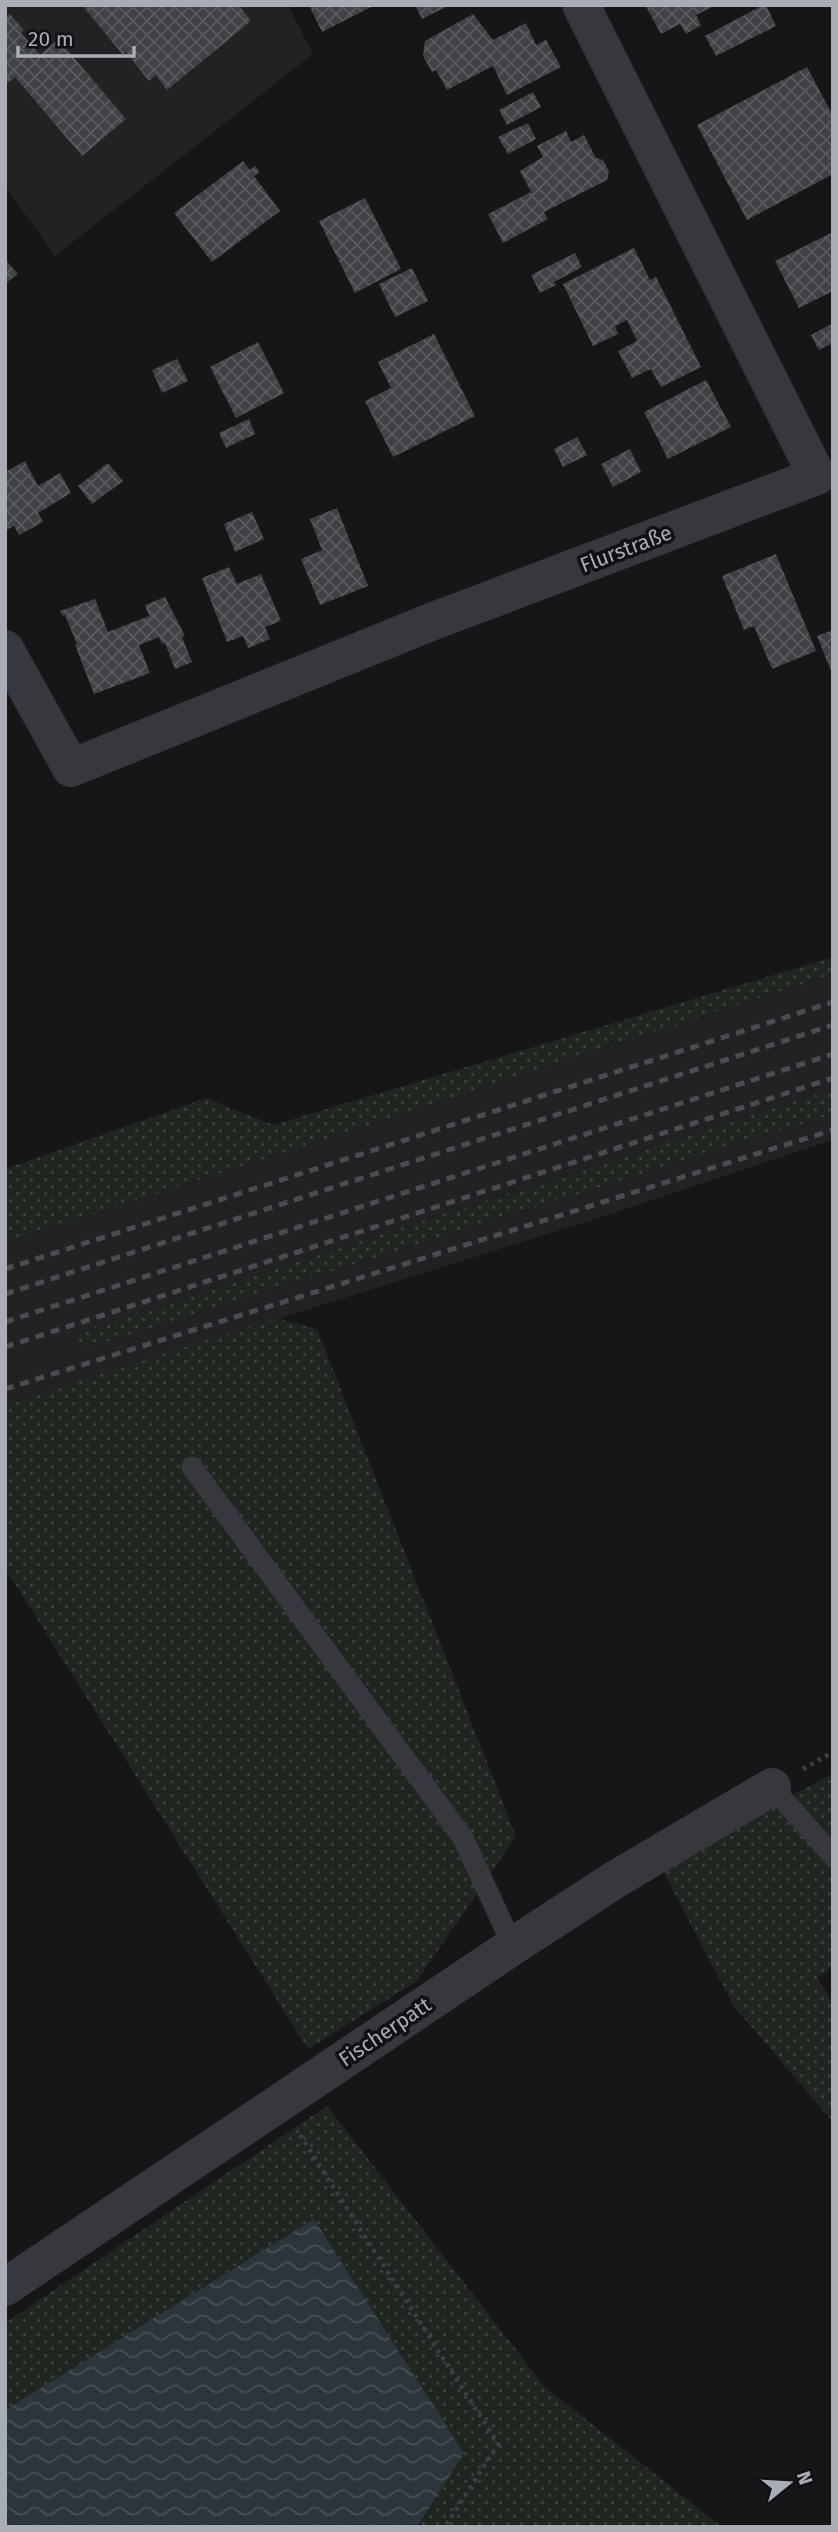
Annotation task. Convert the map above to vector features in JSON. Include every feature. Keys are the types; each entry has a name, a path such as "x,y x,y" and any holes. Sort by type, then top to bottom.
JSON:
{"street":[{"name":"Flurstraße","path":"5,649 71,768 431,622 825,472 581,5"},
{"name":"Fischerpatt","path":"5,2287 513,1946 616,1880 772,1787"}],"lane":[{"path":"192,1467 463,1838 513,1946"},
{"path":"772,1787 833,1856"}],"path":[{"path":"279,2104 498,2444 445,2527"}],"shaded area":[{"path":"5,5 288,5 313,54 55,256 5,186"},
{"path":"833,957 833,974 5,1243 5,1169 206,1098 273,1125"},
{"path":"833,974 833,1089 85,1330 77,1338 89,1347 833,1114 833,1140 595,1219 5,1405 5,1243"},
{"path":"833,1089 833,1114 89,1347 78,1345 77,1338 85,1330"},
{"path":"276,1318 317,1329 516,1836 417,1981 308,2049 5,1568 5,1405"},
{"path":"833,1773 833,1966 817,1978 833,2002 833,2122 733,2005 662,1869"},
{"path":"327,2106 545,2387 722,2527 417,2527 464,2453 314,2219 5,2410 5,2323"}],"water":[{"path":"314,2219 464,2453 417,2527 5,2527 5,2410"}],"building":[{"path":"82,5 239,5 251,21 167,90 156,75 149,81 126,52 123,55"},
{"path":"309,5 375,5 322,32"},
{"path":"415,5 450,5 422,19"},
{"path":"645,5 716,5 696,15 701,25 686,34 680,24 661,34"},
{"path":"766,5 776,26 716,56 705,36"},
{"path":"10,14 24,30 21,33 40,55 58,39 126,119 82,156 15,77 5,85 5,18"},
{"path":"473,14 493,40 526,23 536,45 546,40 561,67 507,95 493,66 447,90 436,70 432,72 423,56 425,41"},
{"path":"807,67 833,116 833,174 747,220 697,125"},
{"path":"533,92 541,107 507,125 499,110"},
{"path":"528,123 536,139 508,154 498,137"},
{"path":"566,131 571,142 584,135 596,158 603,160 609,171 607,180 544,212 548,219 503,243 488,214 531,192 520,171 543,157 537,146"},
{"path":"243,161 250,170 255,166 260,172 254,176 280,211 212,262 174,213"},
{"path":"365,198 401,269 355,293 319,221"},
{"path":"833,232 833,291 799,308 775,261"},
{"path":"634,248 650,280 656,277 701,367 661,387 651,369 632,378 618,351 637,341 627,320 615,326 618,334 593,346 563,284"},
{"path":"575,253 582,267 540,293 531,275"},
{"path":"5,259 18,274 5,284"},
{"path":"412,268 428,301 395,317 379,284"},
{"path":"833,323 833,343 819,350 811,335"},
{"path":"434,334 475,416 393,457 365,401 391,388 378,362"},
{"path":"258,342 284,393 236,418 210,367"},
{"path":"177,359 188,381 162,393 152,370"},
{"path":"706,380 731,427 668,459 644,412"},
{"path":"249,419 255,434 226,448 219,433"},
{"path":"577,437 587,455 563,467 554,449"},
{"path":"630,449 641,472 613,487 601,464"},
{"path":"25,461 38,486 60,473 71,493 38,513 43,522 19,535 14,526 5,531 5,472"},
{"path":"108,463 123,481 92,504 78,486"},
{"path":"337,508 368,586 320,605 301,559 322,550 310,519"},
{"path":"252,512 264,539 235,552 224,524"},
{"path":"776,554 816,651 772,669 754,626 744,630 722,576"},
{"path":"229,567 237,584 261,574 281,621 265,627 270,639 248,648 243,636 227,642 202,578"},
{"path":"165,597 185,636 182,637 192,662 175,669 165,643 162,644 159,637 139,645 150,673 94,694 75,645 77,644 65,615 60,611 95,599 108,632 149,616 145,605"},
{"path":"833,630 833,676 817,636"}],"railway":[{"path":"5,1269 833,1002"},
{"path":"5,1294 833,1025"},
{"path":"5,1322 833,1054"},
{"path":"5,1347 833,1078"},
{"path":"5,1389 833,1130"}]}
